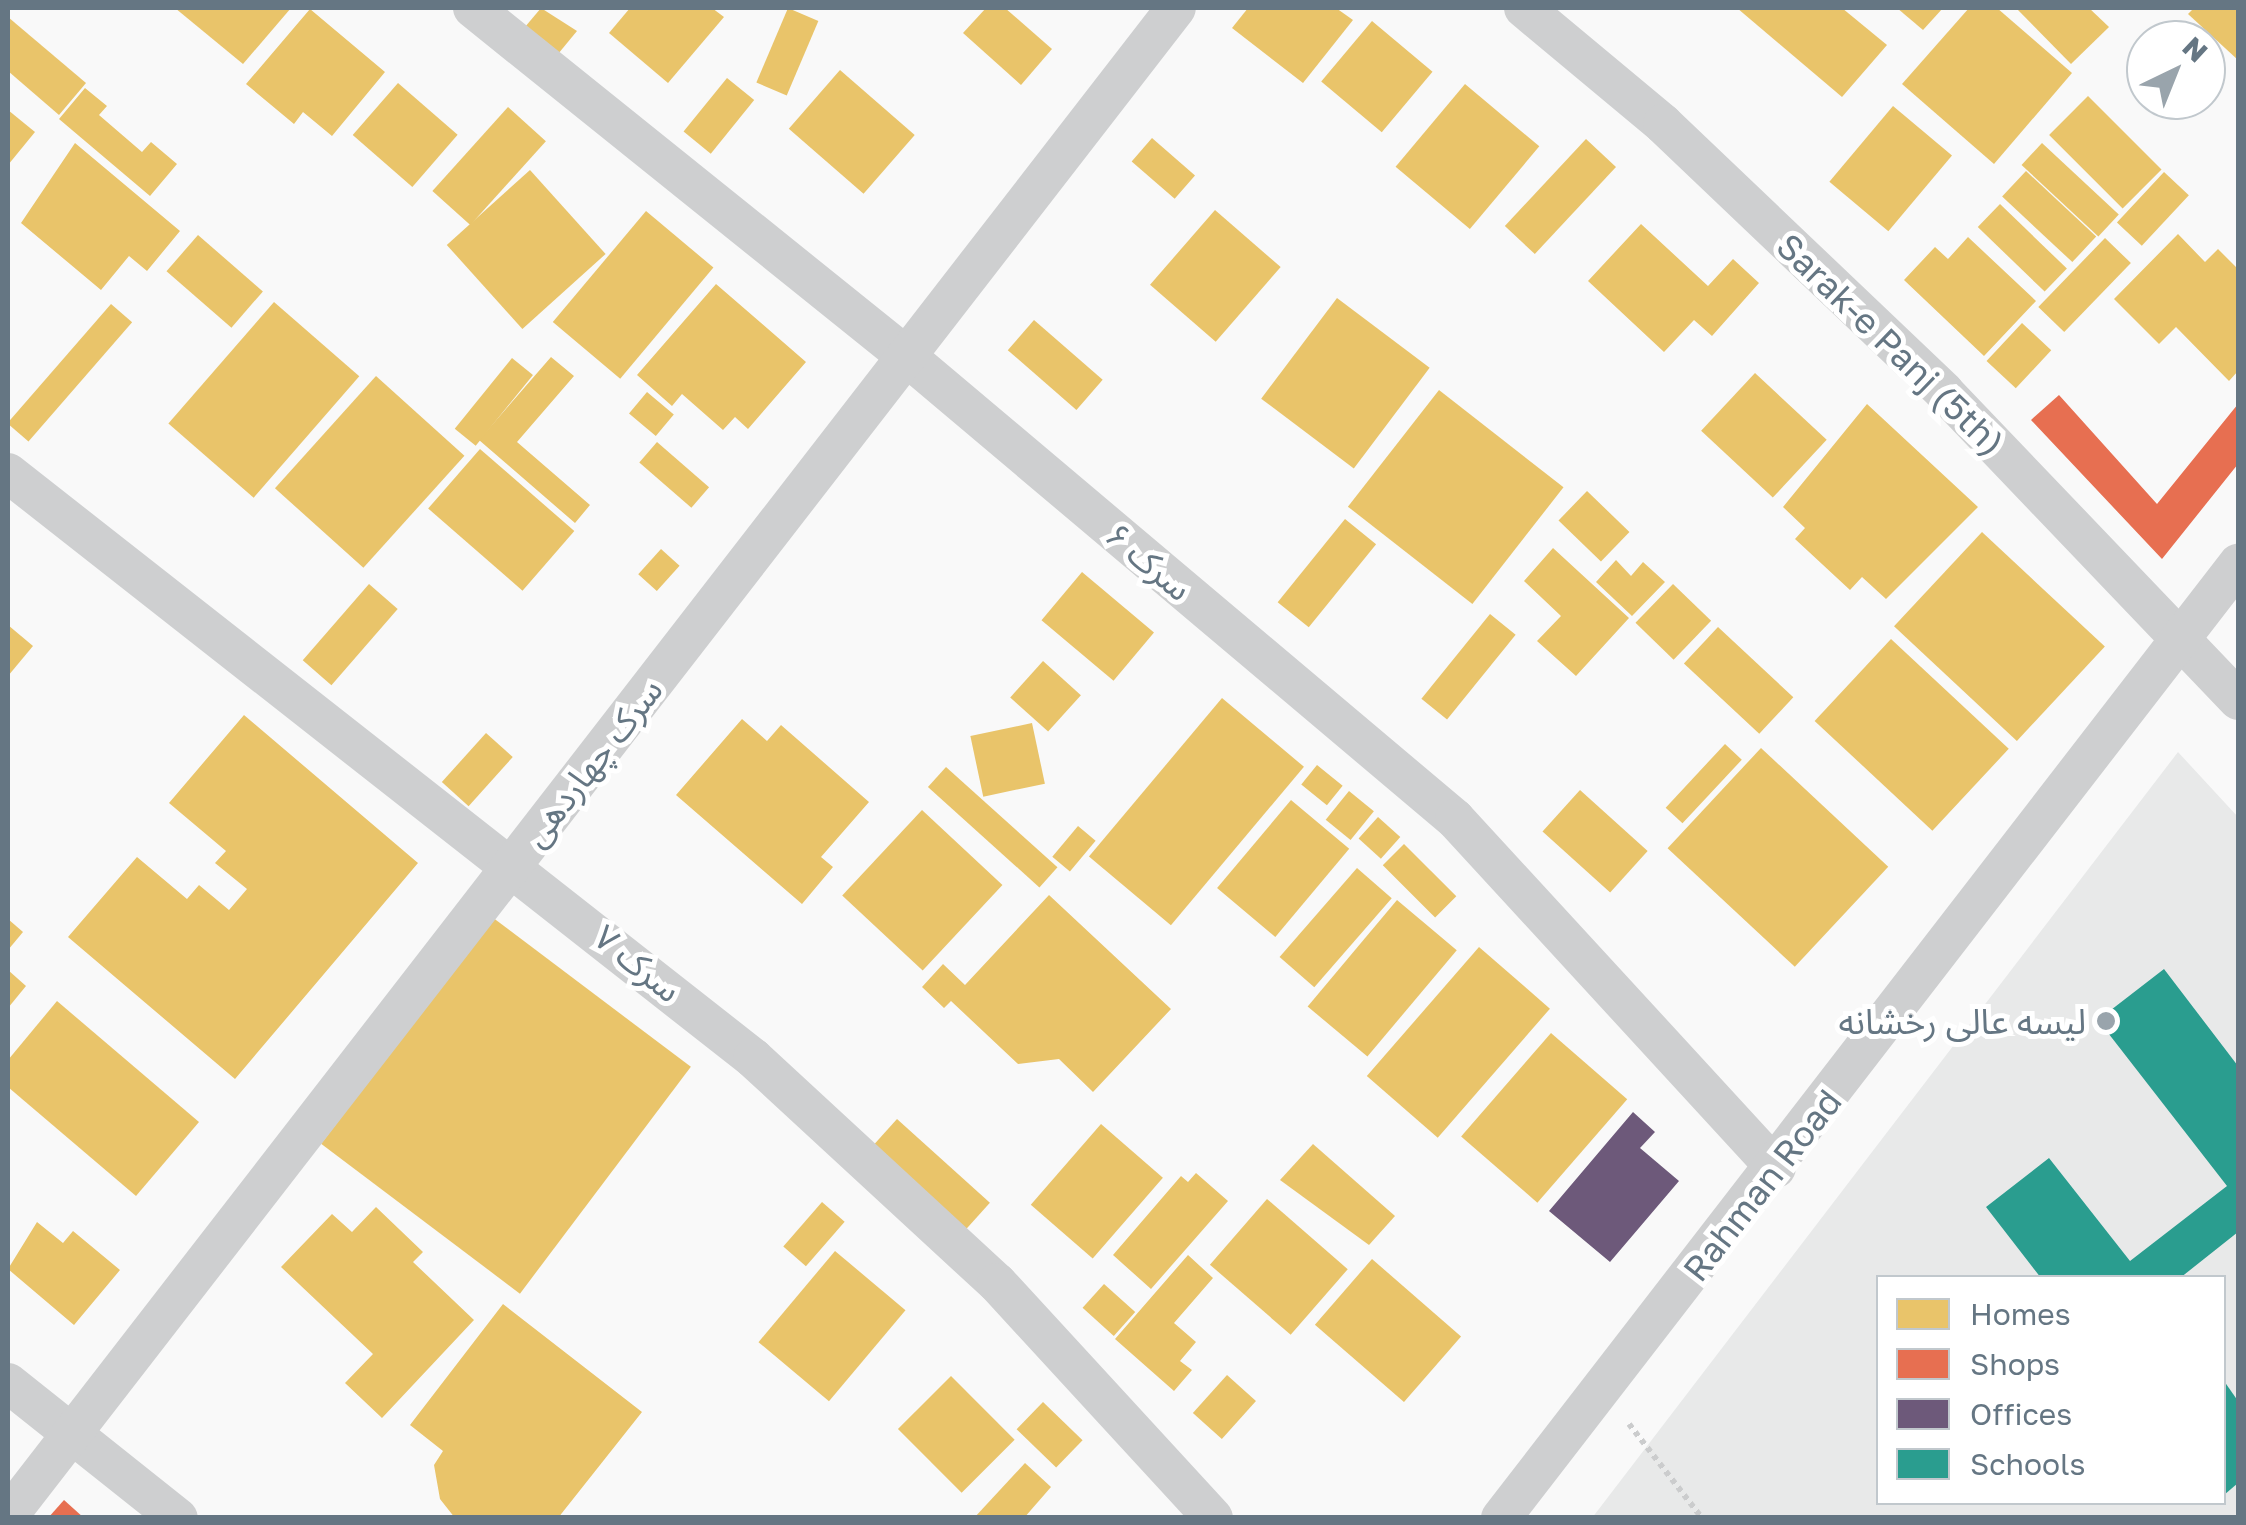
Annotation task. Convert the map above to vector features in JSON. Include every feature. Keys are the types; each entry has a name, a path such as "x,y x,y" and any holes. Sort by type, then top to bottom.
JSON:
{"street":[{"name":"سرک ۶","path":"472,8 906,356 1455,819 1776,1168"},
{"name":"سرک چهاردهی","path":"8,1516 1176,8"},
{"name":"Sarak-e Panj (5th)","path":"1524,8 1677,137 2184,634 2238,700"},
{"name":"سرک ۷","path":"8,473 514,862 753,1058 997,1283 1213,1518"},
{"name":"Rahman Road","path":"1501,1518 1776,1168 2238,564"},
{"path":"8,1383 178,1518"}],"path":[{"path":"1602,1389 1702,1518"}],"shaded area":[{"name":"لیسه عالی رخشانه","path":"2178,752 2238,817 2238,1517 1592,1518"}],"building: Homes":[{"path":"175,8 291,8 243,64"},
{"path":"541,8 577,31 558,54 525,27"},
{"path":"630,8 712,8 724,17 668,83 609,33"},
{"path":"788,8 818,21 787,95 756,83"},
{"path":"986,8 1005,8 1052,49 1021,85 963,33"},
{"path":"1248,8 1336,8 1353,20 1303,83 1232,28"},
{"path":"1737,8 1842,8 1887,45 1842,97"},
{"path":"1897,8 1943,8 1923,30"},
{"path":"1969,8 1997,8 2072,73 1994,164 1902,84"},
{"path":"2016,8 2089,8 2109,27 2071,64"},
{"path":"2194,8 2238,8 2238,60 2226,49 2226,20 2195,20 2188,14"},
{"path":"310,9 385,72 332,136 303,112 294,124 246,84"},
{"path":"8,17 86,83 59,115 8,71"},
{"path":"1372,21 1433,72 1382,132 1321,82"},
{"path":"840,70 915,135 864,194 789,129"},
{"path":"727,78 754,100 711,154 684,132"},
{"path":"398,83 458,135 412,187 353,135"},
{"path":"1465,84 1539,146 1470,229 1396,167"},
{"path":"85,88 107,106 99,115 142,152 151,142 177,164 150,196 59,119"},
{"path":"2088,96 2162,170 2123,208 2049,135"},
{"path":"1893,106 1952,155 1888,231 1829,182"},
{"path":"508,107 546,141 470,225 432,191"},
{"path":"8,110 35,132 8,165"},
{"path":"1152,138 1195,175 1175,199 1132,161"},
{"path":"1586,139 1616,167 1535,254 1505,226"},
{"path":"75,143 180,231 147,271 129,256 101,290 21,223"},
{"path":"2042,143 2119,215 2098,237 2022,165"},
{"path":"530,170 606,254 522,329 447,245"},
{"path":"2026,171 2096,236 2072,262 2002,197"},
{"path":"2164,172 2189,195 2142,246 2117,222"},
{"path":"2000,204 2067,269 2045,292 1978,227"},
{"path":"1215,210 1281,267 1216,342 1150,285"},
{"path":"646,211 713,268 620,379 553,322"},
{"path":"1641,224 1708,286 1733,259 1759,283 1712,336 1694,320 1664,352 1588,281"},
{"path":"2178,234 2205,262 2218,249 2238,269 2238,371 2229,381 2176,327 2159,344 2114,299"},
{"path":"198,235 263,291 231,328 167,271"},
{"path":"1968,237 2036,301 1984,356 1904,280 1935,247 1948,259"},
{"path":"2105,238 2131,263 2064,332 2038,307"},
{"path":"716,284 806,362 748,429 735,417 723,430 682,394 672,406 637,375"},
{"path":"1337,298 1430,368 1354,468 1261,399"},
{"path":"274,302 359,376 254,498 168,424"},
{"path":"111,304 132,322 28,442 8,422"},
{"path":"1034,320 1103,380 1076,410 1008,350"},
{"path":"2022,323 2051,350 2016,388 1987,361"},
{"path":"551,357 574,376 517,442 590,505 575,523 479,440"},
{"path":"512,358 533,375 476,446 455,429"},
{"path":"1755,373 1827,440 1773,498 1701,431"},
{"path":"376,376 464,456 363,568 275,488"},
{"path":"1439,390 1564,487 1472,604 1348,507"},
{"path":"647,392 674,414 656,436 629,413"},
{"path":"1867,404 1978,507 1886,599 1862,577 1850,590 1795,539 1805,528 1783,507"},
{"path":"657,442 709,487 691,508 639,462"},
{"path":"480,449 574,531 523,591 428,509"},
{"path":"1587,491 1629,532 1601,561 1559,520"},
{"path":"1345,519 1376,544 1309,627 1278,602"},
{"path":"1982,532 2105,647 2017,741 1894,626"},
{"path":"1553,548 1629,618 1576,676 1537,641 1561,616 1524,581"},
{"path":"661,549 680,566 657,591 638,574"},
{"path":"1616,560 1631,576 1643,562 1665,582 1632,616 1596,582"},
{"path":"1082,572 1154,632 1114,681 1042,620"},
{"path":"369,584 398,609 331,685 303,660"},
{"path":"1673,584 1711,621 1674,660 1635,623"},
{"path":"1490,614 1516,635 1447,719 1421,699"},
{"path":"8,625 33,646 8,676"},
{"path":"1718,627 1793,697 1759,734 1684,664"},
{"path":"1891,639 2009,749 1932,831 1815,721"},
{"path":"1043,661 1081,695 1048,732 1010,697"},
{"path":"1222,698 1304,767 1171,925 1089,857"},
{"path":"244,715 418,863 235,1079 68,937 137,857 187,899 199,885 229,910 247,889 215,863 226,851 169,803"},
{"path":"742,719 767,741 781,725 869,802 821,857 833,867 802,904 676,795"},
{"path":"1032,723 1045,784 983,797 970,736"},
{"path":"486,733 513,757 469,806 442,782"},
{"path":"1725,744 1742,760 1682,823 1666,808"},
{"path":"1761,748 1888,867 1795,967 1668,848"},
{"path":"1317,765 1343,786 1327,805 1301,784"},
{"path":"946,767 1057,867 1039,887 928,787"},
{"path":"1580,790 1648,851 1610,893 1543,832"},
{"path":"1349,791 1374,811 1351,840 1326,820"},
{"path":"1291,800 1349,849 1275,937 1217,888"},
{"path":"922,810 1002,885 923,971 842,896"},
{"path":"1378,817 1400,837 1381,859 1359,839"},
{"path":"1078,826 1096,841 1070,871 1052,857"},
{"path":"1404,844 1456,896 1435,918 1383,865"},
{"path":"1357,868 1392,898 1314,987 1280,957"},
{"path":"1049,895 1171,1009 1093,1092 1059,1059 1018,1064 951,1001 944,1008 922,987 943,964 965,985"},
{"path":"1397,900 1457,950 1367,1057 1308,1006"},
{"path":"492,917 691,1067 520,1294 321,1144"},
{"path":"8,919 23,932 8,950"},
{"path":"1479,947 1550,1009 1438,1138 1367,1076"},
{"path":"8,970 26,986 8,1008"},
{"path":"57,1001 199,1122 136,1196 8,1087 8,1060"},
{"path":"1551,1033 1627,1099 1537,1203 1461,1136"},
{"path":"897,1119 990,1203 965,1230 872,1146"},
{"path":"1101,1124 1163,1178 1093,1259 1031,1205"},
{"path":"1313,1144 1395,1216 1369,1245 1280,1180"},
{"path":"1196,1173 1228,1201 1151,1289 1113,1255 1181,1176 1188,1182"},
{"path":"1267,1199 1348,1269 1291,1335 1210,1265"},
{"path":"822,1202 845,1222 806,1266 783,1247"},
{"path":"376,1207 423,1252 413,1262 474,1320 382,1418 345,1383 373,1354 281,1267 332,1214 352,1232"},
{"path":"37,1222 63,1243 73,1231 120,1270 74,1325 8,1269"},
{"path":"835,1251 905,1310 829,1401 759,1342"},
{"path":"1188,1255 1213,1278 1174,1323 1196,1342 1180,1361 1192,1370 1174,1391 1115,1339"},
{"path":"1372,1259 1461,1336 1404,1402 1315,1325"},
{"path":"1104,1284 1135,1312 1114,1336 1083,1308"},
{"path":"503,1304 642,1412 558,1518 455,1518 440,1499 434,1465 443,1451 410,1425"},
{"path":"1227,1375 1256,1401 1222,1439 1193,1413"},
{"path":"951,1376 1015,1440 962,1493 898,1429"},
{"path":"1043,1402 1083,1440 1056,1468 1017,1429"},
{"path":"1025,1463 1051,1487 1024,1518 974,1518"}],"building: Shops":[{"path":"2059,395 2157,504 2238,404 2238,464 2162,559 2031,420"},
{"path":"64,1500 84,1518 48,1518"}],"building: Offices":[{"path":"1633,1112 1655,1132 1640,1148 1679,1181 1610,1262 1549,1211"}],"building: Schools":[{"path":"2164,969 2238,1066 2238,1232 2184,1275 2039,1275 1986,1207 2049,1158 2130,1261 2227,1186 2098,1020"},
{"path":"2226,1384 2238,1401 2238,1483 2226,1493"}],"place":[{"name":"لیسه عالی رخشانه","path":"2106,1021"}]}
